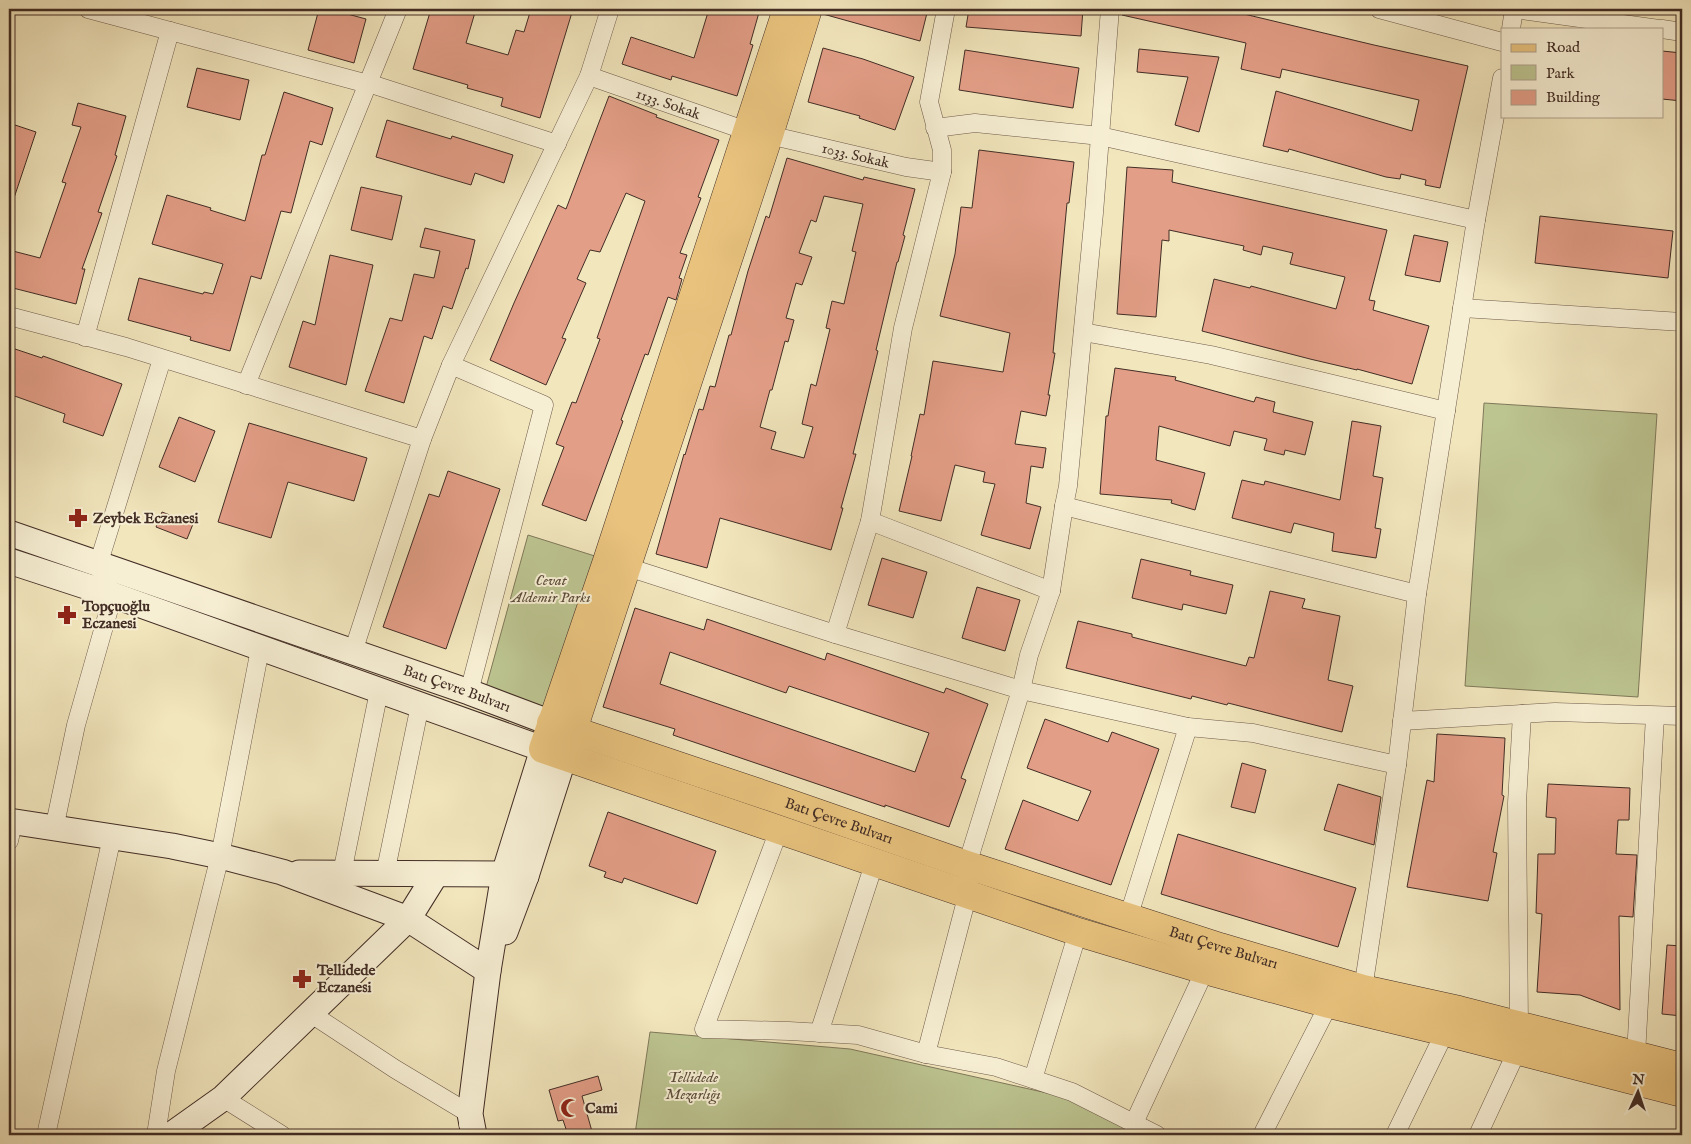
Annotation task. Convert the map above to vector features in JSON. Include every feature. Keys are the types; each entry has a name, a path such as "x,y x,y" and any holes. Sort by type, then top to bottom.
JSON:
{"main road":[{"path":"758,133 787,9"},
{"path":"470,1128 488,971 515,875 758,133 808,9"},
{"name":"Batı Çevre Bulvarı","path":"9,533 469,692 558,740 779,830 875,861 1078,932 1205,970 1329,1004 1445,1032 1518,1038 1636,1055 1682,1067"},
{"name":"Batı Çevre Bulvarı","path":"9,561 420,705 774,798 967,865 1220,947 1363,989 1459,1010 1518,1038 1682,1093"},
{"path":"10,828 54,829 112,836 220,856 282,872 408,920 488,971"},
{"path":"282,872 515,875"},
{"path":"171,1135 223,1098 408,920 436,874"}],"street":[{"path":"88,9 368,84 557,144"},
{"path":"246,385 398,9"},
{"path":"353,652 422,439 451,365 588,76 610,9"},
{"path":"835,634 870,521 903,328 942,172 942,150 929,102 946,9"},
{"path":"926,1054 968,894 967,865 1021,690 1029,655 1051,591 1068,486 1110,9"},
{"path":"1379,9 1501,42"},
{"path":"1511,28 1514,9 1654,28"},
{"path":"1664,29 1682,32"},
{"path":"86,336 170,31"},
{"name":"1133. Sokak","path":"588,76 758,133"},
{"path":"1262,1135 1329,1004 1363,989 1397,765 1417,594 1476,220 1501,83"},
{"path":"935,128 974,123 1100,136 1476,220"},
{"name":"1033. Sokak","path":"758,133 906,166 942,172"},
{"path":"1462,308 1682,322"},
{"path":"9,316 86,336 422,439"},
{"path":"1083,332 1211,355 1446,411"},
{"path":"54,829 76,725 113,596 98,564 162,359"},
{"path":"451,365 544,405 469,692"},
{"path":"1064,506 1417,594"},
{"path":"870,521 1051,591"},
{"path":"617,564 835,634 1021,690 1188,727 1253,733 1397,765"},
{"path":"156,1135 166,1071 220,856 260,649"},
{"path":"342,874 378,691"},
{"path":"385,874 420,705"},
{"path":"1402,721 1555,712 1682,716"},
{"path":"1478,1135 1518,1038 1517,803 1522,714"},
{"path":"1636,1055 1655,716"},
{"path":"1128,918 1188,727"},
{"path":"779,830 704,1029 858,1035 926,1054 996,1067 1072,1092 1157,1135"},
{"path":"46,1135 112,836"},
{"path":"819,1033 875,861"},
{"path":"1033,1079 1078,932"},
{"path":"1134,1123 1205,970"},
{"path":"310,1013 395,1069 470,1128"},
{"path":"1395,1135 1445,1032"},
{"path":"223,1098 282,1135"}],"green space":[{"path":"1484,403 1657,414 1638,697 1465,686"},
{"name":"Cevat Aldemir Parkı","path":"528,535 598,557 555,712 485,691"},
{"name":"Tellidede Mezarlığı","path":"650,1032 850,1049 1065,1097 1143,1135 631,1135 635,1134"}],"building":[{"path":"319,9 329,9 366,19 354,63 308,50"},
{"path":"431,9 476,9 466,43 508,55 516,30 524,32 531,9 573,9 540,118 501,106 503,98 467,88 468,85 413,69"},
{"path":"709,9 760,9 750,44 753,45 737,96 672,76 671,80 622,64 631,37 694,58"},
{"path":"823,9 928,9 920,41 823,14"},
{"path":"969,9 1002,12 1002,9 1083,9 1081,36 966,27"},
{"path":"1123,9 1223,9 1468,66 1440,188 1425,185 1426,180 1401,174 1400,179 1386,177 1289,149 1288,152 1263,146 1276,91 1412,131 1419,100 1282,69 1280,78 1241,69 1246,43 1122,15"},
{"path":"823,48 863,59 914,77 895,130 859,118 860,116 808,102"},
{"path":"1139,49 1219,57 1199,132 1175,125 1188,77 1137,72"},
{"path":"965,50 1079,68 1073,108 959,90"},
{"path":"1664,51 1682,53 1682,101 1664,99"},
{"path":"197,68 249,80 240,120 187,107"},
{"path":"284,92 333,108 322,145 310,141 291,213 281,211 261,279 251,276 230,351 190,340 191,337 128,320 139,278 203,294 204,292 213,294 223,264 152,244 167,195 211,208 210,210 245,221 262,155 265,155"},
{"path":"609,96 657,115 656,117 719,140 698,197 701,198 680,253 687,255 679,278 682,279 676,300 668,297 648,355 645,354 621,420 623,421 586,521 542,505 564,447 556,444 572,402 576,403 600,339 597,338 645,201 626,193 600,252 590,250 577,279 586,283 562,338 566,339 546,385 490,360 558,205 566,209"},
{"path":"78,103 126,116 115,155 117,156 98,212 102,213 82,269 85,269 76,304 9,287 9,250 40,258 66,183 62,182 81,127 72,125"},
{"path":"387,120 451,139 452,136 513,155 504,183 475,173 471,185 376,157"},
{"path":"9,123 36,132 13,201 9,200"},
{"path":"979,150 1074,162 1069,203 1067,203 1053,353 1055,353 1046,416 1021,411 1015,444 1046,448 1043,468 1031,466 1026,503 1041,507 1030,549 981,535 995,484 983,482 985,472 955,465 941,521 899,511 920,414 924,415 933,361 1003,372 1010,333 940,316 955,254 961,207 972,208"},
{"path":"787,158 863,180 864,177 915,189 876,350 878,351 853,454 856,454 831,550 720,518 707,568 656,554 684,454 699,409 703,410 710,386 715,387 748,271 766,216 769,218","holes":["824,196 863,204 852,251 856,252 844,304 832,301 826,328 830,329 816,386 811,384 802,424 813,427 804,458 771,449 776,432 760,427 785,341 788,342 794,320 786,318 796,283 802,285 812,257 799,253 811,220 816,222"]},
{"path":"1127,167 1173,170 1172,182 1387,230 1369,300 1375,301 1373,310 1429,326 1412,384 1202,331 1214,279 1250,288 1251,286 1336,309 1345,277 1290,264 1293,253 1263,246 1261,255 1243,250 1244,246 1169,230 1169,241 1162,240 1156,317 1117,314"},
{"path":"361,187 402,196 392,240 351,230"},
{"path":"1540,216 1673,231 1668,278 1535,263"},
{"path":"425,228 475,240 468,269 466,268 452,309 443,306 432,339 424,336 404,403 365,391 390,318 402,321 414,274 434,278 440,251 420,247"},
{"path":"1414,235 1448,242 1440,282 1405,275"},
{"path":"330,255 373,265 346,385 289,367 303,321 315,325"},
{"path":"9,347 42,358 43,356 122,384 103,436 63,422 65,414 9,394"},
{"path":"1115,368 1176,377 1175,380 1254,402 1256,397 1275,402 1273,412 1313,422 1305,455 1285,450 1284,455 1264,450 1267,439 1234,431 1230,446 1159,426 1156,460 1205,473 1195,510 1171,503 1172,500 1100,494 1106,416 1108,416"},
{"path":"179,417 215,431 195,482 159,467"},
{"path":"1352,421 1381,426 1373,476 1383,478 1375,528 1381,529 1376,558 1332,551 1334,533 1294,523 1291,533 1232,518 1242,480 1264,485 1265,481 1340,500"},
{"path":"249,423 367,458 354,501 288,482 271,538 218,522"},
{"path":"448,471 500,489 446,649 383,627 429,494 439,497"},
{"path":"162,512 193,524 187,539 156,527"},
{"path":"882,558 927,572 913,618 868,605"},
{"path":"1141,559 1191,571 1190,575 1233,585 1226,614 1183,604 1182,610 1132,598"},
{"path":"977,587 1020,600 1005,651 962,638"},
{"path":"1270,591 1305,599 1302,608 1340,616 1328,680 1353,686 1342,732 1228,703 1227,705 1192,696 1191,699 1066,668 1078,621 1246,666 1249,657 1254,658"},
{"path":"635,608 704,630 707,619 825,660 827,653 944,693 946,688 988,704 961,778 966,780 949,827 673,735 675,729 603,707","holes":["670,652 786,693 789,686 929,733 915,772 660,684"]},
{"path":"1045,719 1108,742 1112,732 1159,749 1111,885 1005,849 1023,800 1078,821 1091,791 1027,768"},
{"path":"1437,734 1505,738 1502,795 1504,796 1493,852 1497,853 1488,901 1407,887 1427,780 1434,782"},
{"path":"1242,763 1266,770 1255,813 1231,807"},
{"path":"1338,784 1381,797 1374,845 1324,830"},
{"path":"1548,784 1630,788 1629,820 1618,820 1616,854 1637,855 1633,917 1619,916 1620,1010 1580,995 1537,992 1542,914 1536,913 1538,854 1555,854 1556,818 1546,817"},
{"path":"608,812 716,851 697,904 624,878 622,883 604,877 606,872 589,866"},
{"path":"1178,834 1356,888 1338,947 1161,894"},
{"path":"1667,945 1682,946 1682,1016 1662,1014"},
{"name":"Cami","path":"598,1076 602,1090 582,1096 593,1135 568,1135 563,1120 558,1121 549,1090"}],"place":[{"name":"Zeybek Eczanesi","path":"78,518"},
{"name":"Topçuoğlu Eczanesi","path":"67,615"},
{"name":"Tellidede Eczanesi","path":"302,979"},
{"name":"Cami","path":"570,1108"}]}
